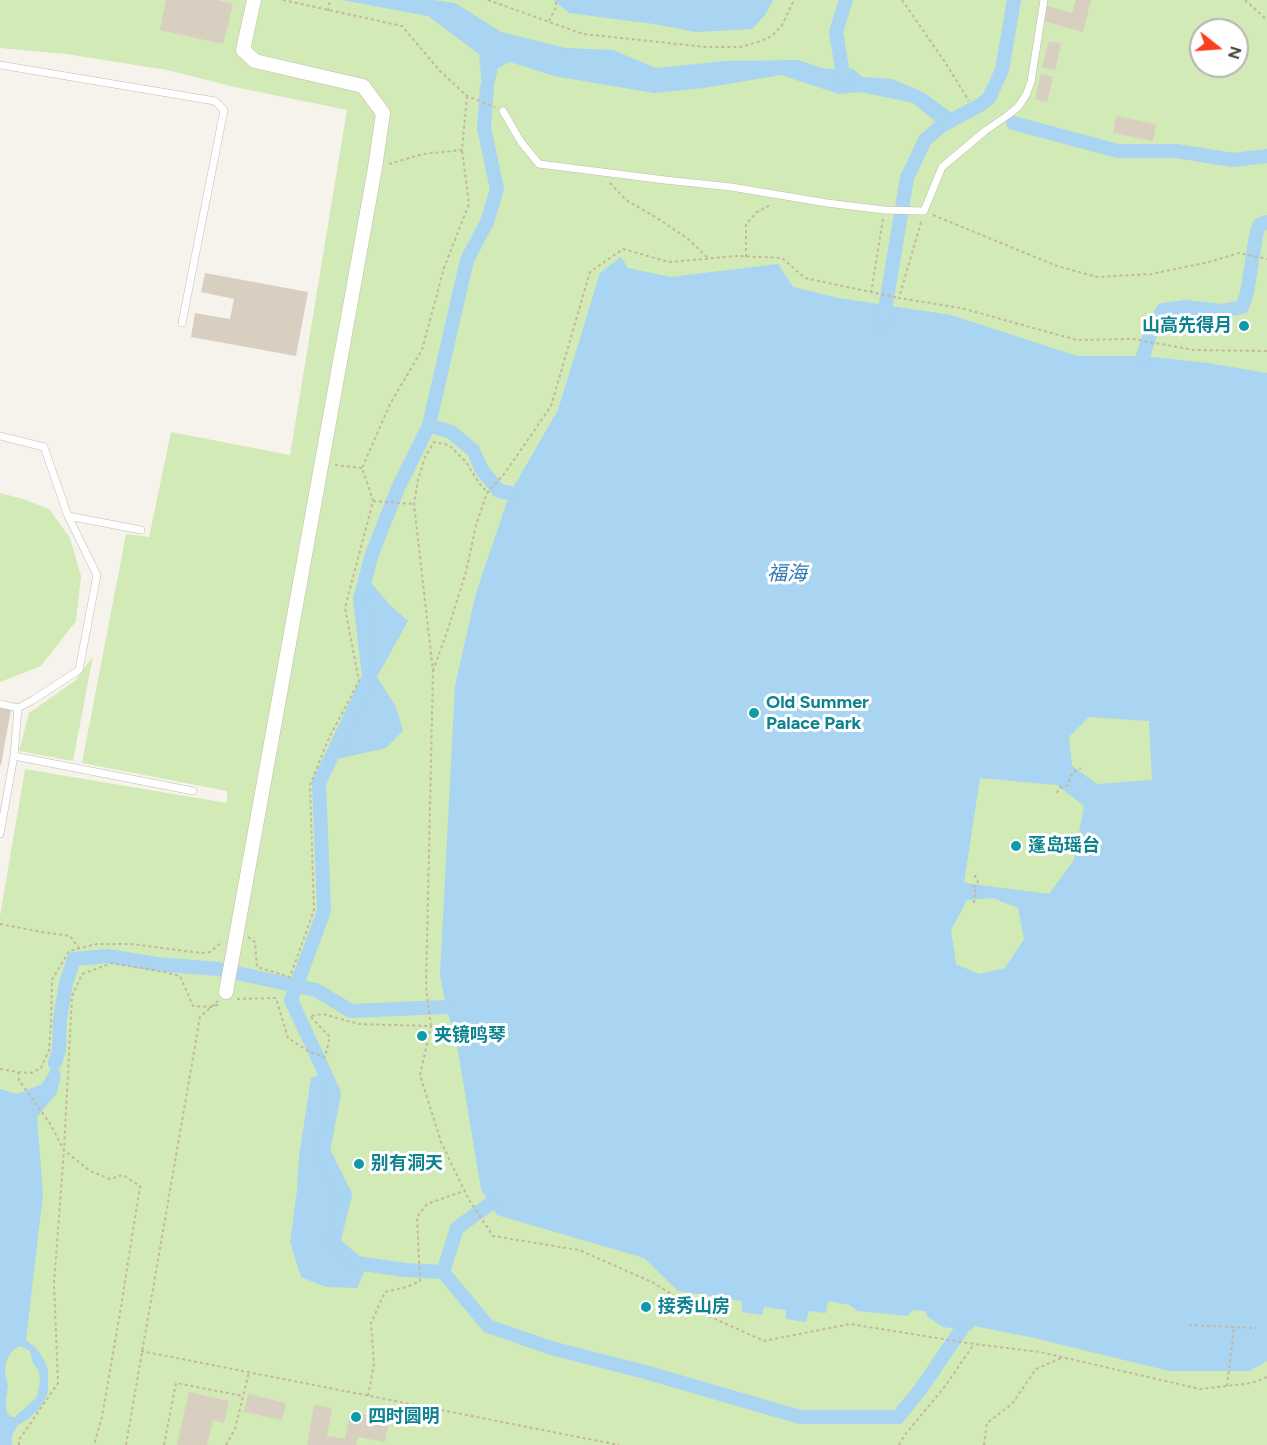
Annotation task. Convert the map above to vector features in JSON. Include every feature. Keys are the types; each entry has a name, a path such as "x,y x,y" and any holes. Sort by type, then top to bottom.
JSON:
{"street":[{"path":"227,998 233,950 322,464 383,113 363,86 255,61 243,50 254,0"}],"lane":[{"path":"503,111 521,142 540,164 731,186 884,210 924,211 942,167 1018,107 1026,95 1031,82 1044,0"},
{"path":"0,65 215,101 224,110 182,323"},
{"path":"0,436 44,447 68,516 97,575 79,670 18,708 0,704"},
{"path":"68,516 141,530"},
{"path":"0,834 14,756 18,708"},
{"path":"14,756 193,791"}],"path":[{"path":"284,0 402,26 440,71 467,96 503,111"},
{"path":"488,0 583,33 706,48 740,47 772,36 782,25 794,0"},
{"path":"549,21 556,7 556,0"},
{"path":"902,0 969,101"},
{"path":"1245,0 1267,20"},
{"path":"328,11 330,1"},
{"path":"0,1069 31,1073 41,1068 49,1050 52,980 69,951 97,944 131,944 201,953 210,952 237,929 255,942 257,967 290,977 314,910 310,785 329,738 359,681 345,608 373,501 362,468 390,404 422,351 444,268 469,204 462,150 467,96"},
{"path":"375,168 423,154 462,150"},
{"path":"599,172 626,200 687,238 709,259"},
{"path":"746,257 746,224 757,212 786,196"},
{"path":"872,293 884,210"},
{"path":"899,298 924,211 1057,266 1097,277 1152,274 1239,253 1267,259"},
{"path":"433,671 466,572 476,525 487,493 505,473 551,406 590,272 623,249 669,262 746,257 782,258 805,278 872,293 961,308 1077,340 1132,339 1194,350 1267,351"},
{"path":"487,493 466,462 449,445 434,442 425,457 414,504 433,671 426,987 431,1026 420,1075 441,1142 464,1191 493,1236 579,1250 652,1282 702,1313 764,1341 850,1324 1040,1352 1200,1389 1252,1383 1267,1377"},
{"path":"322,464 362,468"},
{"path":"373,501 414,504"},
{"path":"1057,793 1059,788 1068,785 1072,773 1081,768"},
{"path":"974,903 974,897 977,894 973,888 978,882 976,873"},
{"path":"0,924 70,936 79,948"},
{"path":"19,1445 19,1440 58,1383 54,1283 72,996 82,974 112,963 180,976 193,1006 211,1007 227,998"},
{"path":"126,1445 200,1017 211,1007 227,998 276,998 288,1038 308,1051 326,1057 330,1037 310,1016 323,1014 359,1024 431,1026"},
{"path":"18,1072 19,1080 49,1122 64,1150 90,1171 110,1179 123,1175 140,1186 110,1373 94,1445"},
{"path":"368,1396 374,1364 371,1323 380,1302 385,1292 407,1287 420,1281 417,1217 428,1204 464,1191"},
{"path":"1189,1325 1256,1328"},
{"path":"1227,1386 1234,1328"},
{"path":"899,1445 974,1344"},
{"path":"141,1351 619,1445"},
{"path":"984,1445 987,1423 1012,1404 1036,1369 1064,1357"},
{"path":"226,1445 235,1429 249,1372"},
{"path":"164,1445 176,1383 243,1396"}],"green space":[{"name":"Old Summer Palace Park","path":"0,0 1267,0 1267,1445 0,1445 0,916 25,769 227,803 227,791 82,763 126,534 149,537 171,432 290,455 347,110 230,86 167,70 66,54 0,48"},
{"path":"0,493 49,509 70,538 81,576 76,621 41,666 0,682"},
{"path":"93,656 73,761 19,751 29,713 76,680"}],"water":[{"path":"342,0 433,0 455,3 501,32 566,48 613,50 656,68 726,61 798,60 825,69 852,68 862,77 892,79 923,92 959,118 941,126 913,103 861,92 839,94 781,75 703,88 654,93 554,76 510,62 498,68 493,89 482,86 479,54 428,16"},
{"path":"554,0 773,0 765,15 752,29 696,32 569,13"},
{"name":"福海","path":"621,257 628,268 671,277 778,264 793,287 839,298 951,315 1077,356 1143,356 1208,363 1267,373 1267,1361 1250,1371 1169,1371 1030,1337 974,1326 971,1331 943,1327 928,1317 925,1311 912,1310 908,1316 857,1311 850,1305 828,1301 826,1313 809,1311 806,1322 786,1319 786,1310 764,1307 762,1315 742,1312 742,1301 678,1291 644,1258 497,1215 481,1189 457,1045 440,975 455,686 476,593 510,493 558,410 600,273","holes":["1089,717 1149,721 1152,780 1097,784 1072,766 1069,737","980,778 1057,785 1084,806 1074,860 1049,894 964,883","993,898 1018,908 1024,939 1005,968 979,974 956,964 951,930 967,900"]},
{"path":"366,577 390,605 408,621 377,677 396,707 403,731 386,748 337,759 332,756 369,677 360,599"},
{"path":"55,1063 61,1074 57,1093 37,1117 43,1194 26,1340 37,1349 44,1360 48,1370 48,1392 38,1410 18,1425 12,1435 12,1445 0,1445 0,1089 17,1094 42,1084","holes":["20,1346 30,1351 33,1363 39,1371 38,1393 36,1398 15,1417 11,1417 6,1409 8,1386 5,1372 6,1362 14,1349"]},
{"path":"325,1072 334,1093 323,1151 345,1195 333,1243 356,1263 367,1265 357,1288 326,1287 301,1277 290,1242 299,1157 311,1078"}],"building":[{"path":"166,0 216,0 233,4 223,44 160,30"},
{"path":"1076,0 1091,0 1083,32 1043,21 1047,6 1072,13"},
{"path":"1049,41 1061,44 1055,71 1042,67"},
{"path":"1041,74 1053,77 1047,102 1035,99"},
{"path":"1116,116 1156,124 1153,141 1113,133"},
{"path":"205,273 308,292 296,356 191,337 195,313 230,319 234,299 201,292"},
{"path":"0,707 11,709 1,765 0,765"},
{"path":"189,1392 229,1401 224,1423 213,1420 207,1445 177,1445"},
{"path":"248,1394 286,1403 282,1420 244,1412"},
{"path":"314,1405 332,1408 327,1436 345,1439 350,1412 389,1419 385,1442 358,1437 356,1445 307,1445"}],"waterway":[{"path":"844,81 836,32 846,0"},
{"path":"883,322 907,178 925,140 941,126 989,98 1002,70 1014,0"},
{"path":"487,87 484,128 497,189 487,222 467,260 429,425 398,488 372,554 360,599 369,677 319,783 324,911 291,1000 334,1093 323,1151 345,1195 333,1243 357,1263 405,1270 443,1272 488,1326 551,1348 645,1372 800,1417 898,1417 920,1390 961,1330"},
{"path":"1013,123 1118,151 1176,151 1233,160 1267,156"},
{"path":"1143,356 1151,332 1163,310 1185,307 1222,311 1242,307 1247,293 1259,225 1267,222"},
{"path":"429,425 451,432 473,450 482,470 499,491 510,493"},
{"path":"55,1063 59,1050 60,1019 66,983 74,959 107,956 156,964 218,969 316,990 351,1011 445,1007"},
{"path":"443,1272 457,1228 490,1204"}],"place":[{"name":"山高先得月","path":"1244,326"},
{"name":"Old Summer Palace Park","path":"754,713"},
{"name":"蓬岛瑶台","path":"1016,846"},
{"name":"夹镜鸣琴","path":"422,1036"},
{"name":"别有洞天","path":"359,1164"},
{"name":"接秀山房","path":"646,1307"},
{"name":"四时圆明","path":"356,1417"}]}
